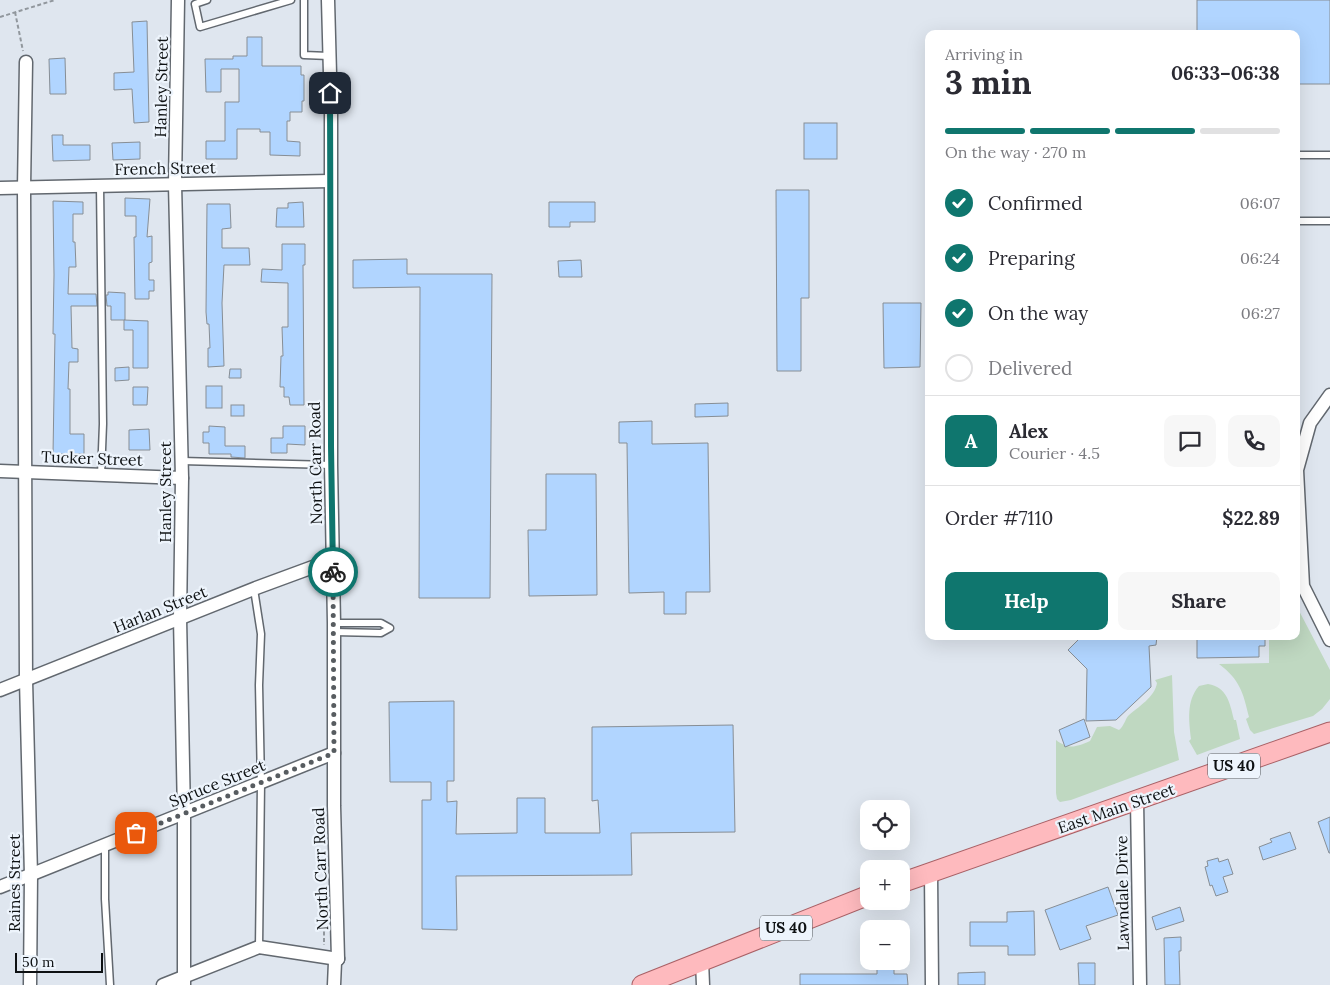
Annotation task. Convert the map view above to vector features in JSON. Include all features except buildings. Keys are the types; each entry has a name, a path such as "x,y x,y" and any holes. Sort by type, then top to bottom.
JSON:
{"main road":[{"name":"East Main Street","path":"910,880 1330,732"},
{"name":"US 40","path":"642,985 860,899"}],"street":[{"name":"Hanley Street","path":"178,0 175,184 182,461 180,618 184,814 184,981"},
{"name":"North Carr Road","path":"328,0 331,112 331,465 334,753 338,959 335,962 334,985"},
{"name":"Raines Street","path":"26,62 24,188 26,680 31,875 30,985"},
{"name":"French Street","path":"0,188 330,181"},
{"path":"1300,462 1310,423 1330,395"},
{"name":"Tucker Street","path":"0,471 182,478"},
{"path":"1300,516 1303,586 1330,640"},
{"name":"Harlan Street","path":"0,690 332,560"},
{"name":"Spruce Street","path":"0,887 334,753"},
{"name":"Lawndale Drive","path":"1138,800 1140,985"},
{"path":"931,873 932,985"},
{"path":"163,985 184,981 259,947 338,959"},
{"path":"702,961 703,985"}],"lane":[{"path":"207,0 196,4 200,27 291,0"},
{"path":"304,0 304,55 330,56"},
{"path":"1300,155 1330,155"},
{"path":"100,186 103,404 101,475"},
{"path":"1300,221 1330,221"},
{"path":"182,461 331,465"},
{"path":"254,589 261,634 259,685 261,783 259,947"},
{"path":"381,623 390,628 381,633 334,628 381,623"},
{"path":"105,846 105,899 110,985"}],"path":[{"path":"0,17 55,0"},
{"path":"15,12 26,62"}],"green space":[{"path":"1300,613 1330,670 1330,699 1313,716 1254,734 1250,730 1246,719 1249,717 1240,687 1232,676 1219,664 1269,663 1269,640 1300,640"},
{"path":"1172,675 1174,732 1179,760 1071,800 1060,802 1057,799 1056,793 1056,740 1065,745 1077,746 1090,741 1097,727 1110,726 1119,730 1128,716 1153,693 1157,683 1155,680"},
{"path":"1208,684 1220,689 1227,697 1234,720 1236,720 1240,739 1197,755 1189,741 1191,739 1190,705 1199,686"}],"way so far":[{"path":"136,833 334,753 333,572"}],"route":[{"path":"330,93 333,572"}]}
